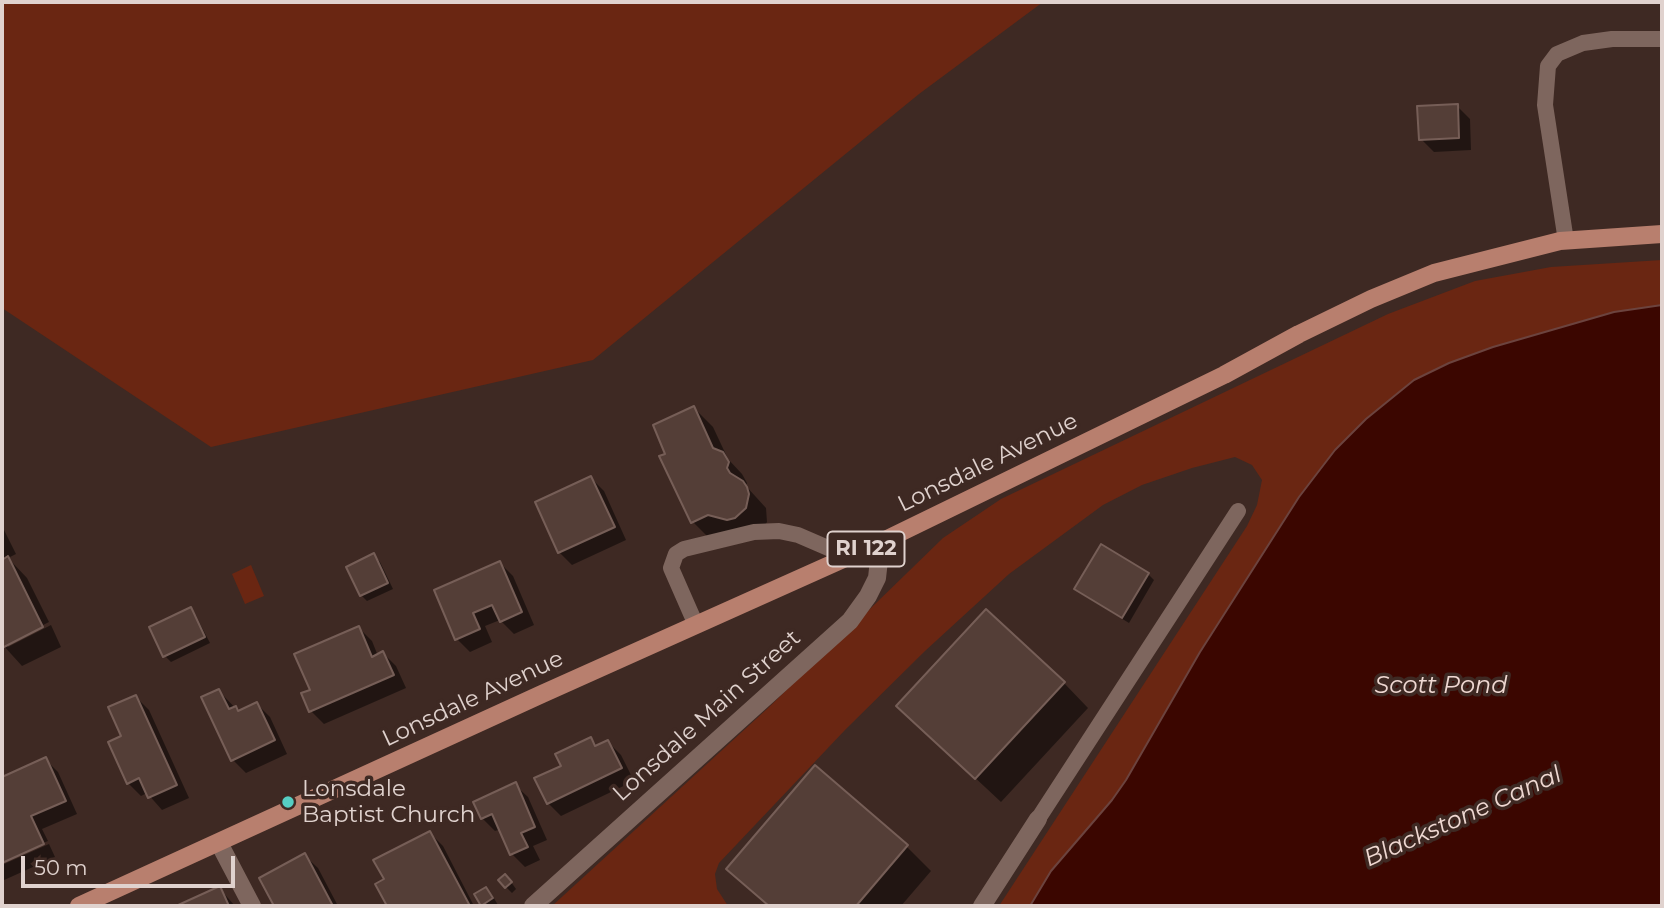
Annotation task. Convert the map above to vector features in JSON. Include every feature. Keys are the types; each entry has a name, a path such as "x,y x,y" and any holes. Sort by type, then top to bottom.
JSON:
{"main road":[{"name":"Lonsdale Avenue","path":"79,906 881,542 1224,375 1371,299 1434,273 1492,257 1566,241 1662,234"}],"street":[{"name":"Lonsdale Main Street","path":"533,906 850,621 877,578 881,542"},
{"path":"982,906 1038,819"},
{"path":"219,843 252,906"}],"lane":[{"path":"1566,241 1545,105 1548,66 1558,54 1583,43 1612,39 1661,38"},
{"path":"1038,819 1238,511"},
{"path":"696,625 671,568 676,554 684,549 754,532 779,531 798,535 849,556"}],"shaded area":[{"path":"2,2 1043,2 919,94 593,360 211,447 2,308"},
{"path":"1662,260 1662,305 1614,312 1493,347 1449,363 1414,380 1366,419 1335,450 1299,497 1200,652 1126,780 1051,871 1030,906 999,906 1247,526 1257,505 1262,480 1252,465 1235,457 1142,485 1103,505 1009,574 925,651 845,730 719,863 715,874 717,889 728,906 552,906 767,709 943,538 1001,499 1388,314 1475,281 1551,267"},
{"path":"251,565 264,596 245,604 232,574"}],"water":[{"name":"Scott Pond","path":"1662,305 1662,906 1030,906 1051,871 1126,780 1200,652 1299,497 1335,450 1366,419 1414,380 1449,363 1493,347 1614,312"}],"building":[{"path":"1458,104 1459,138 1419,140 1417,106"},
{"path":"694,406 713,448 723,452 729,462 727,468 730,473 747,487 749,494 746,508 735,518 727,520 708,515 691,523 659,456 665,454 653,425"},
{"path":"591,476 615,527 558,553 535,502"},
{"path":"1101,544 1149,573 1122,618 1074,589"},
{"path":"374,553 388,583 360,596 346,567"},
{"path":"8,556 43,627 2,648 2,560"},
{"path":"500,561 522,612 500,622 492,605 473,613 480,629 455,640 434,590"},
{"path":"191,607 205,637 163,657 149,627"},
{"path":"986,609 1065,682 975,779 896,706"},
{"path":"359,626 372,657 383,651 394,675 309,712 301,693 310,690 294,654"},
{"path":"219,689 229,709 236,706 238,711 257,702 275,740 231,761 201,697"},
{"path":"136,695 177,785 148,798 139,778 127,784 108,742 121,736 108,707"},
{"path":"591,737 595,746 608,740 622,768 547,804 534,778 561,766 555,754"},
{"path":"46,757 66,801 31,816 44,844 2,863 2,777"},
{"path":"815,765 908,845 856,906 769,906 726,869"},
{"path":"516,782 535,827 521,833 528,847 510,855 492,814 481,819 473,802"},
{"path":"430,831 470,906 387,906 375,884 384,879 373,860"},
{"path":"305,853 333,906 274,906 259,878"},
{"path":"505,874 512,882 505,888 498,880"},
{"path":"220,886 229,906 176,906"},
{"path":"486,887 493,898 481,906 474,894"}],"place":[{"name":"Lonsdale Baptist Church","path":"288,802"}],"water label":[{"name":"Blackstone Canal","path":"1463,817"}]}
